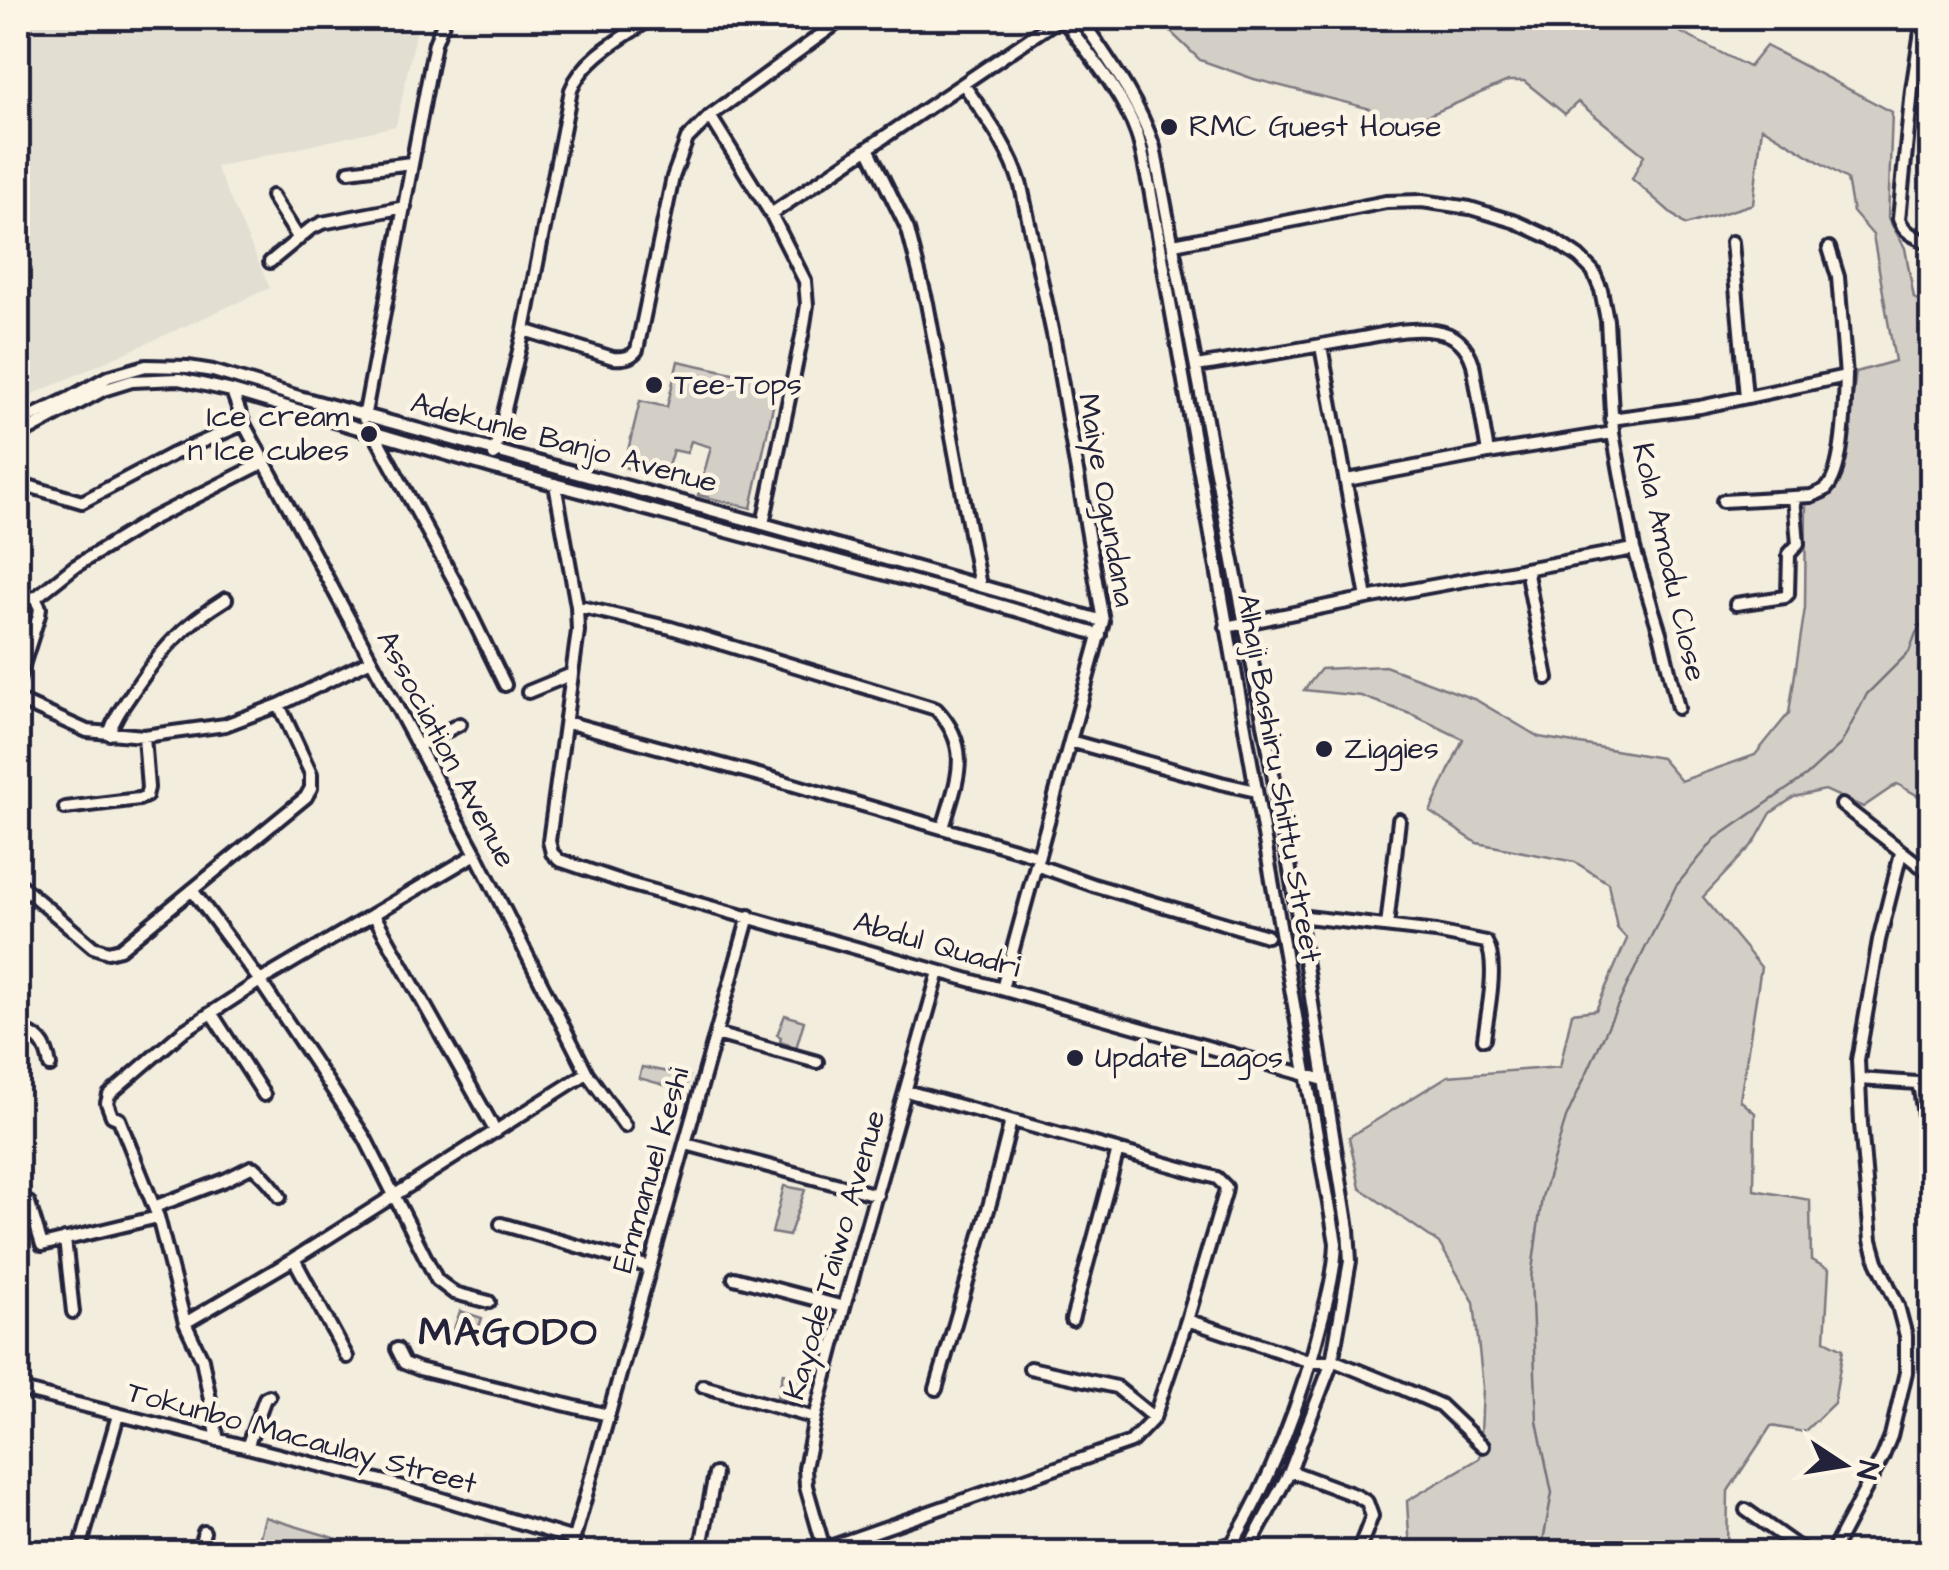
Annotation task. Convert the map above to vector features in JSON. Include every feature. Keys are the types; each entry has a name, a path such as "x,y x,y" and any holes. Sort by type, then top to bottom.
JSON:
{"street":[{"path":"360,427 411,163 445,18"},
{"path":"491,467 524,330 574,80 595,59 652,18"},
{"path":"524,330 613,358 633,356 638,350 672,177 687,139 710,116 844,18"},
{"path":"771,214 1061,18"},
{"name":"Alhaji Bashiru Shittu Street","path":"1061,18 1118,97 1137,134 1162,250 1336,1243 1336,1266 1312,1362 1272,1467 1230,1548"},
{"name":"Alhaji Bashiru Shittu Street","path":"1080,18 1129,90 1154,147 1298,916 1348,1229 1350,1262 1332,1362 1290,1471 1248,1550"},
{"path":"1923,18 1899,219 1908,233 1932,244"},
{"name":"Maiye Ogundana","path":"964,85 1005,145 1021,186 1054,339 1103,621 1002,989"},
{"path":"710,116 771,214 805,281 807,304 763,524"},
{"path":"868,148 908,230 927,303 980,586"},
{"path":"349,172 411,163"},
{"path":"272,196 298,238"},
{"name":"Kola Amodu Close","path":"1174,244 1386,202 1422,201 1470,208 1516,222 1551,238 1579,257 1593,272 1601,290 1607,320 1612,433 1634,549 1678,708"},
{"path":"270,262 322,223 405,207"},
{"path":"1732,242 1746,397"},
{"path":"1724,500 1811,496 1824,491 1832,479 1840,452 1846,376 1838,277 1829,248"},
{"path":"1197,366 1425,330 1440,331 1461,341 1469,351 1488,453"},
{"path":"1321,346 1367,598"},
{"name":"Adekunle Banjo Avenue","path":"18,423 108,377 146,366 212,371 1103,621"},
{"path":"1611,419 1700,407 1846,376"},
{"name":"Adekunle Banjo Avenue","path":"18,436 102,390 132,381 179,378 1100,635"},
{"name":"Association Avenue","path":"232,390 244,424 476,854 588,1073 625,1126"},
{"path":"18,484 82,502 174,454 244,424"},
{"path":"373,431 455,582 505,685"},
{"path":"1347,480 1612,433"},
{"path":"18,596 35,598 74,567 150,520 264,462"},
{"path":"555,484 577,606 578,631 566,722 944,828 1092,885 1267,936"},
{"path":"1736,604 1788,594 1790,554 1798,544 1794,496"},
{"path":"1226,627 1634,549"},
{"path":"1526,569 1547,678"},
{"path":"18,681 39,615 35,598"},
{"path":"109,734 113,721 150,665 177,634 226,599"},
{"path":"577,606 671,628 936,710 951,724 958,740 959,763 944,828"},
{"path":"18,700 88,730 144,736 225,726 279,705 370,660"},
{"path":"528,692 572,674"},
{"path":"18,882 93,947 108,952 120,949 306,797 311,774 279,705"},
{"name":"Abdul Quadri","path":"566,722 548,841 559,860 629,884 1324,1080"},
{"path":"417,746 460,724"},
{"path":"65,808 146,796 144,736"},
{"path":"1070,741 1256,791"},
{"path":"1842,805 1932,875"},
{"path":"1387,926 1399,820"},
{"path":"1832,1552 1883,1456 1906,1372 1906,1336 1872,1240 1860,1079 1860,1042 1869,990 1901,853"},
{"path":"218,1440 202,1359 185,1323 156,1212 120,1120 112,1116 109,1095 182,1032 260,981 476,854"},
{"path":"192,890 260,981 365,1138 437,1280 454,1293 489,1302"},
{"path":"374,915 496,1132"},
{"name":"Emmanuel Keshi","path":"570,1552 748,916"},
{"path":"1298,916 1486,942 1491,966 1484,1039"},
{"name":"Kayode Taiwo Avenue","path":"824,1551 806,1486 805,1468 844,1308 939,972"},
{"path":"212,1014 264,1095"},
{"path":"18,1029 38,1038 48,1053 50,1066"},
{"path":"716,1034 817,1062"},
{"path":"185,1323 294,1259 588,1073"},
{"path":"1860,1079 1917,1083 1932,1163"},
{"path":"824,1551 1131,1442 1154,1418 1226,1186 1217,1178 906,1091"},
{"path":"936,1389 1010,1121"},
{"path":"686,1144 877,1195"},
{"path":"1072,1320 1118,1150"},
{"path":"18,1204 29,1202 42,1245 156,1212 250,1167 271,1181 280,1197"},
{"path":"500,1224 650,1267"},
{"path":"65,1239 73,1312"},
{"path":"294,1259 347,1357"},
{"path":"734,1278 844,1308"},
{"path":"1187,1320 1312,1362 1337,1362 1440,1405 1483,1446"},
{"path":"396,1349 404,1363 419,1369 608,1415"},
{"path":"1030,1368 1116,1387 1154,1418"},
{"path":"703,1386 815,1418"},
{"name":"Tokunbo Macaulay Street","path":"18,1389 386,1482 574,1539"},
{"path":"247,1447 264,1398 269,1396"},
{"path":"79,1552 118,1415"},
{"path":"1290,1471 1367,1502 1372,1516 1358,1552"},
{"path":"700,1552 715,1474"},
{"path":"1746,1510 1805,1552"},
{"path":"198,1552 204,1532"},
{"path":"1203,1552 1248,1550"}],"shaded area":[{"path":"18,18 419,18 396,126 216,167 270,288 18,401"},
{"path":"1156,18 1669,18 1672,28 1749,67 1766,46 1892,112 1888,218 1905,248 1914,298 1931,308 1931,803 1897,784 1863,807 1825,790 1794,797 1771,813 1754,843 1703,897 1761,967 1740,1100 1755,1113 1754,1190 1810,1200 1811,1260 1829,1269 1825,1340 1843,1349 1834,1403 1804,1432 1771,1426 1728,1491 1727,1552 1410,1552 1407,1501 1480,1458 1483,1387 1474,1302 1439,1243 1360,1188 1349,1137 1448,1076 1560,1067 1572,1013 1596,1010 1627,939 1617,928 1608,883 1575,862 1477,843 1430,812 1463,739 1361,696 1304,690 1321,669 1385,666 1476,700 1539,737 1661,758 1681,781 1755,755 1789,713 1805,608 1806,503 1842,477 1856,372 1895,361 1873,235 1853,212 1847,179 1762,127 1753,204 1685,225 1632,179 1644,155 1578,102 1565,114 1524,81 1508,81 1411,123 1376,118 1371,109 1254,79 1200,60"},
{"path":"678,361 778,383 751,508 698,495 711,447 691,441 687,453 673,450 664,479 624,467 640,401 667,407"},
{"path":"785,1015 804,1021 795,1052 780,1042 777,1035"},
{"path":"642,1067 689,1076 685,1091 639,1078"},
{"path":"784,1186 805,1190 789,1236 772,1233"},
{"path":"460,1311 482,1318 475,1339 453,1332"},
{"path":"783,1373 809,1383 803,1404 777,1397"},
{"path":"265,1517 371,1549 256,1552"},
{"path":"485,1534 541,1552 480,1552"}],"waterway":[{"path":"1541,1552 1552,1493 1537,1421 1531,1278 1542,1197 1566,1118 1676,886 1715,839 1806,776 1841,744 1867,694 1909,652 1932,608"}],"place":[{"name":"RMC Guest House","path":"1169,127"},
{"name":"Tee-Tops","path":"654,385"},
{"name":"Ice cream n Ice cubes","path":"369,434"},
{"name":"Ziggies","path":"1324,749"},
{"name":"Update Lagos","path":"1075,1058"}],"district":[{"name":"MAGODO","path":"509,1333"}]}
